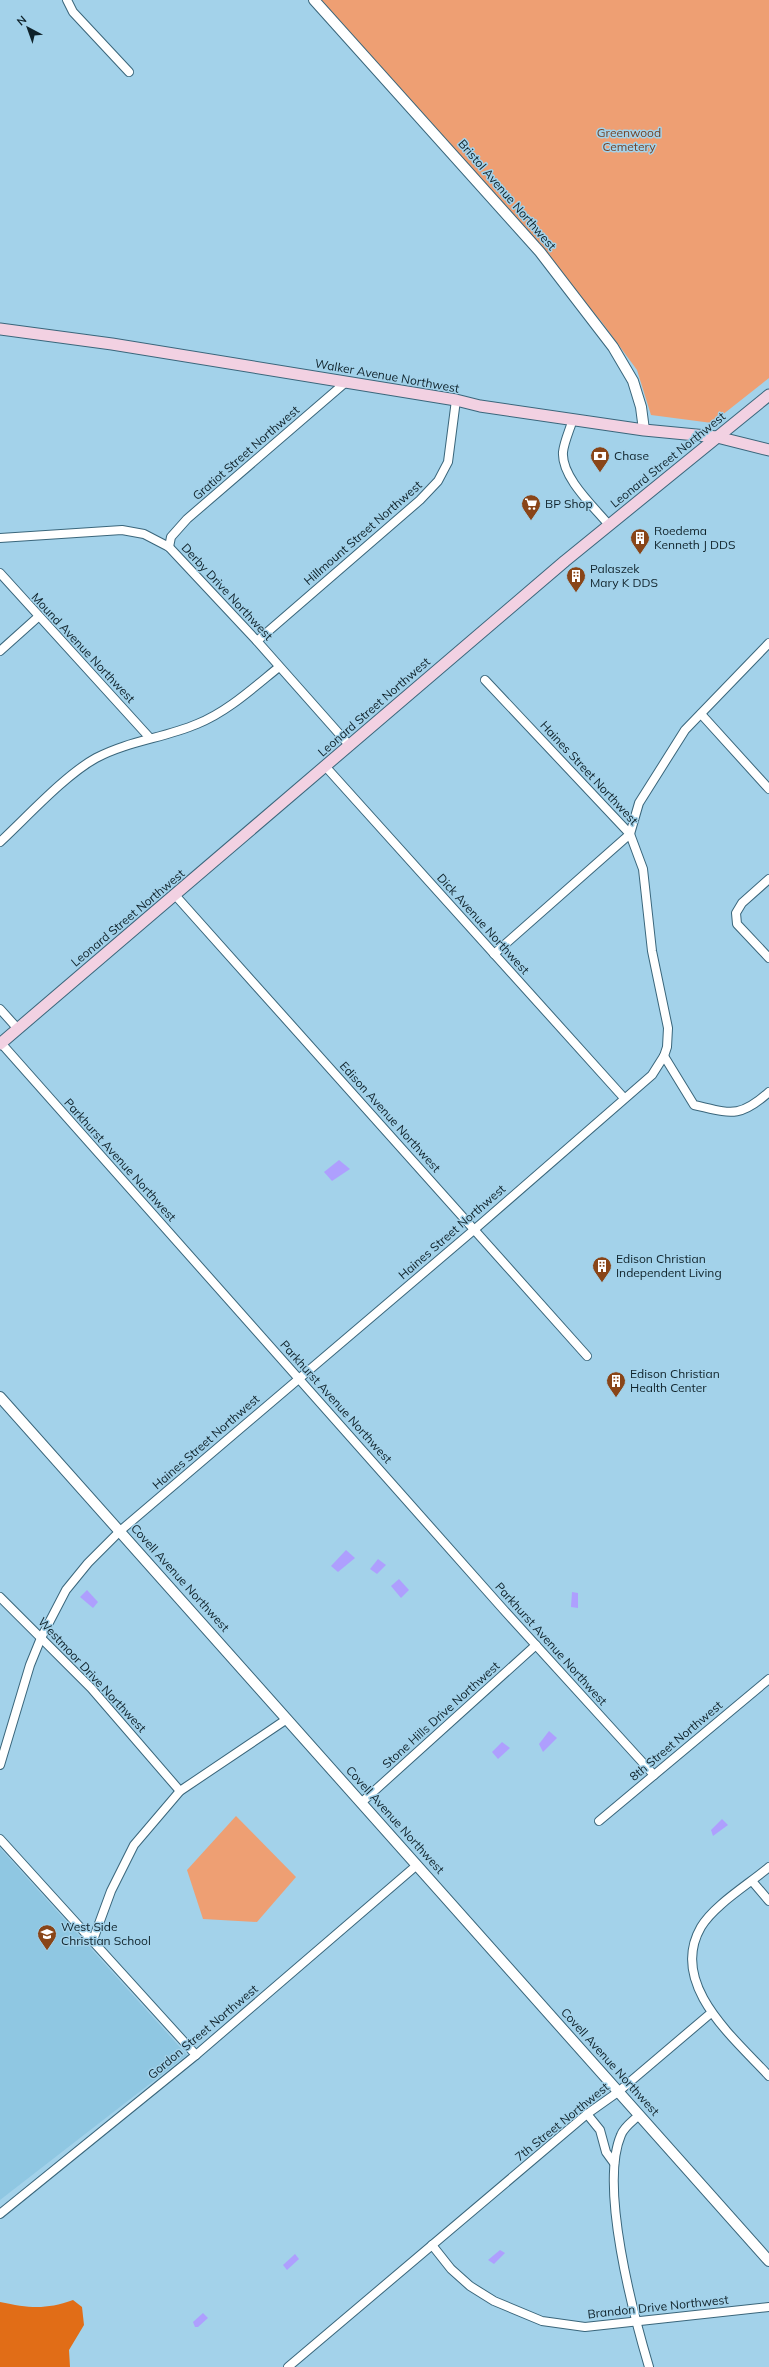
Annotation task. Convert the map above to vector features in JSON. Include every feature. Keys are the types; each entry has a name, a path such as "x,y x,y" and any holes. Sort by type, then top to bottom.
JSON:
{"main road":[{"name":"Walker Avenue Northwest","path":"0,329 112,344 456,400 480,406 644,430 717,437 769,450"},
{"name":"Leonard Street Northwest","path":"0,1043 609,525 769,395"}],"street":[{"path":"66,0 73,12 129,72"},
{"name":"Bristol Avenue Northwest","path":"314,0 540,252 613,347 633,381 641,407 644,430"},
{"name":"Gratiot Street Northwest","path":"169,547 171,538 186,519 346,382"},
{"name":"Hillmount Street Northwest","path":"257,641 420,500 438,481 448,462 456,400"},
{"path":"573,419 563,452 564,466 583,495 609,525"},
{"name":"Derby Drive Northwest","path":"0,538 122,530 144,534 169,547 257,641 350,746"},
{"name":"Mound Avenue Northwest","path":"0,574 150,737"},
{"path":"0,651 38,617"},
{"path":"494,954 630,834 643,796 685,730 769,643"},
{"path":"0,842 80,769 119,748 150,737 198,724 235,703 279,667"},
{"name":"Haines Street Northwest","path":"0,1765 30,1665 41,1638 66,1590 88,1563 120,1531 475,1229 652,1075 664,1056 667,1047 668,1028 652,951 643,869 630,834 485,680"},
{"path":"701,714 769,789"},
{"name":"Dick Avenue Northwest","path":"325,766 624,1098"},
{"path":"769,879 742,903 736,913 737,924 769,958"},
{"name":"Edison Avenue Northwest","path":"174,895 475,1229 587,1356"},
{"path":"0,1009 18,1029"},
{"name":"Parkhurst Avenue Northwest","path":"0,1043 536,1645 654,1775"},
{"path":"664,1056 694,1105 730,1113 742,1112 769,1092"},
{"name":"Covell Avenue Northwest","path":"0,1397 769,2261"},
{"name":"Westmoor Drive Northwest","path":"0,1597 91,1688 180,1791"},
{"name":"Stone Hills Drive Northwest","path":"362,1802 536,1645"},
{"name":"8th Street Northwest","path":"599,1821 769,1679"},
{"path":"93,1940 111,1891 134,1845 180,1791 287,1719"},
{"path":"0,1839 196,2055"},
{"name":"Gordon Street Northwest","path":"0,2214 196,2055 417,1865"},
{"path":"769,1867 713,1913 701,1927 694,1943 691,1962 695,1983 712,2013 769,2076"},
{"path":"752,1881 769,1901"},
{"name":"7th Street Northwest","path":"288,2367 587,2114 618,2092 712,2013"},
{"path":"587,2114 600,2130 606,2152 614,2163"},
{"path":"640,2115 622,2133 614,2163 621,2254 636,2323 649,2367"},
{"name":"Brandon Drive Northwest","path":"432,2245 451,2269 470,2286 489,2298 518,2312 542,2321 585,2327 636,2323 698,2313 752,2310 769,2307"}],"shaded area":[{"path":"339,1160 350,1169 332,1181 324,1172"},
{"path":"346,1550 355,1558 338,1572 331,1566"},
{"path":"378,1559 386,1565 377,1574 370,1569"},
{"path":"399,1579 409,1590 401,1598 391,1586"},
{"path":"87,1590 98,1602 93,1608 80,1597"},
{"path":"572,1592 578,1593 578,1608 571,1607"},
{"path":"549,1731 557,1738 543,1752 539,1744"},
{"path":"502,1742 510,1748 498,1759 492,1752"},
{"path":"722,1819 728,1825 713,1836 711,1830"},
{"name":"West Side Christian School","path":"0,1848 187,2055 0,2200"},
{"path":"500,2250 505,2253 494,2264 488,2260"},
{"path":"295,2254 299,2259 287,2270 283,2265"},
{"path":"73,2300 82,2307 84,2325 69,2350 70,2367 0,2367 0,2302 28,2307 45,2307"},
{"path":"203,2313 208,2318 198,2327 195,2327 193,2322"}],"green space":[{"name":"Greenwood Cemetery","path":"317,0 769,0 769,378 712,423 651,415 637,370 601,321"},
{"path":"236,1816 296,1877 257,1922 203,1919 187,1870"}],"place":[{"name":"Chase","path":"600,473"},
{"name":"BP Shop","path":"531,521"},
{"name":"Roedema Kenneth J DDS","path":"640,555"},
{"name":"Palaszek Mary K DDS","path":"576,593"},
{"name":"Edison Christian Independent Living","path":"602,1283"},
{"name":"Edison Christian Health Center","path":"616,1398"},
{"name":"West Side Christian School","path":"47,1951"}]}
